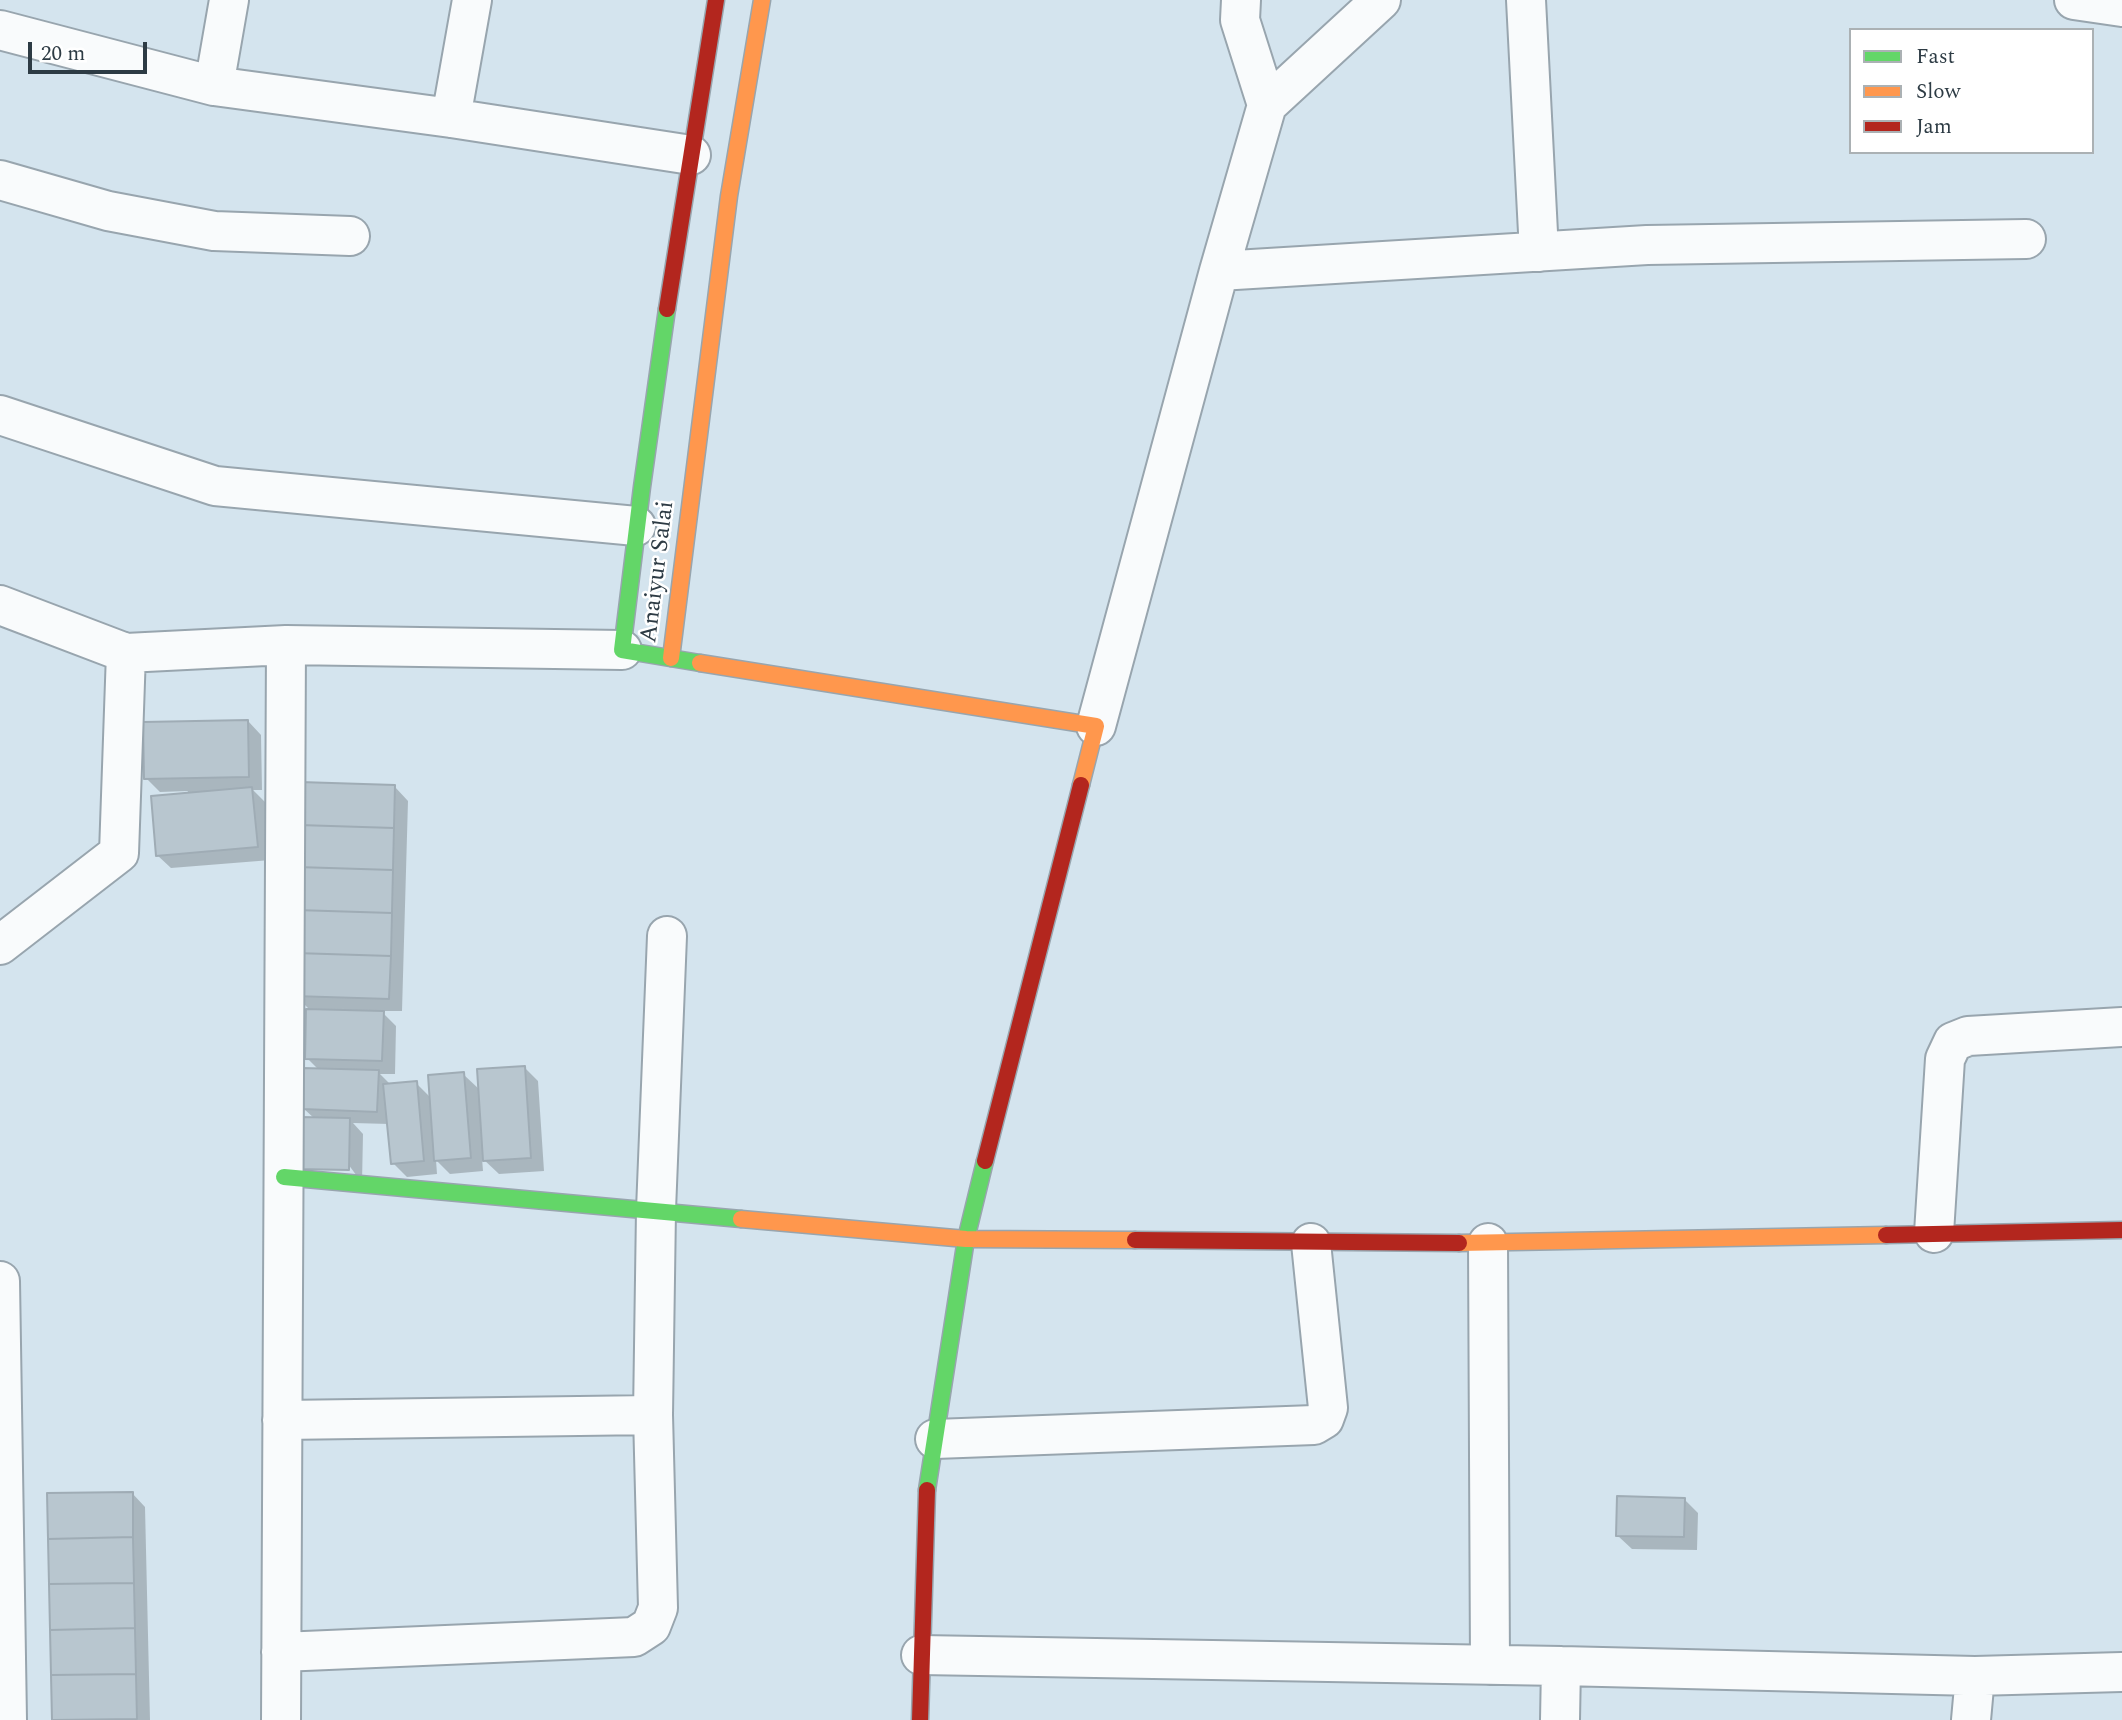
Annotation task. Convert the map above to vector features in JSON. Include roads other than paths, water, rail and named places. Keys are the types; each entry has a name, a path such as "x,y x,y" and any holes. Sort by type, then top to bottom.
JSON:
{"main road":[{"name":"Anaiyur Salai","path":"716,0 636,526 622,650 671,658 729,197 762,0"},
{"path":"671,658 1096,726 966,1239 925,1501 920,1720"},
{"path":"284,1177 966,1239 1488,1243 2122,1230"}],"street":[{"path":"214,86 229,0"},
{"path":"451,118 472,0"},
{"path":"1241,0 1240,20 1267,105"},
{"path":"1096,726 1219,271 1267,105 1381,0"},
{"path":"1526,0 1539,251"},
{"path":"2074,0 2122,7"},
{"path":"0,30 214,86 451,118 691,155"},
{"path":"0,180 108,211 214,231 349,236"},
{"path":"1219,271 1647,245 2026,239"},
{"path":"0,415 215,486 636,526"},
{"path":"0,605 126,653 286,645 622,650"},
{"path":"281,1720 286,645"},
{"path":"0,945 119,853 126,653"},
{"path":"282,1652 634,1637 651,1626 658,1608 653,1415 656,1210 667,936"},
{"path":"1934,1233 1945,1059 1954,1042 1968,1036 2122,1027"},
{"path":"935,1438 1314,1425 1324,1419 1328,1408 1311,1243"},
{"path":"1488,1243 1490,1665"},
{"path":"0,1281 7,1720"},
{"path":"282,1420 653,1415"},
{"path":"921,1655 1975,1676 2122,1672"},
{"path":"1560,1720 1561,1666"},
{"path":"1971,1720 1975,1676"}]}
